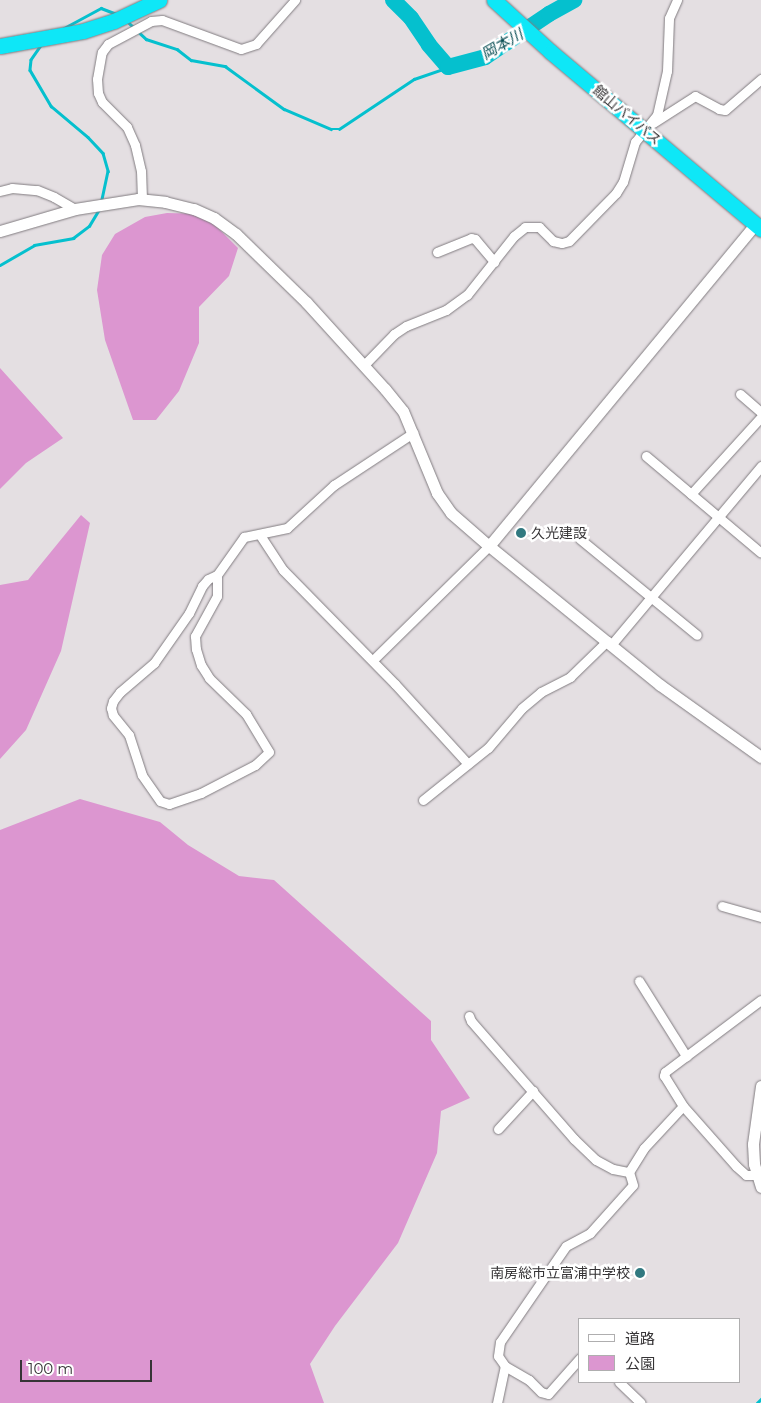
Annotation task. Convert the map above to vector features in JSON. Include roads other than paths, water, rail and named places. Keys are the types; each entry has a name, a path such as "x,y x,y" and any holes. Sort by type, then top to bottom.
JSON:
{"highway":[{"name":"館山バイパス","path":"494,0 514,20 552,52 649,127 758,226"},
{"path":"0,46 83,31 114,21 155,1"}],"street":[{"path":"142,200 141,171 135,145 127,127 102,102 98,86 102,52 108,44 151,21 162,20 241,49 256,44 295,0"},
{"path":"364,365 394,334 406,326 455,305 467,295 514,236 525,227 539,228 553,240 562,243 569,241 616,194 623,182 635,142 657,115 667,71 669,18 677,0"},
{"path":"649,127 695,96 719,109 725,110 761,79"},
{"path":"0,191 12,188 37,190 75,209"},
{"path":"0,231 75,209 125,200 165,202 194,209 214,218 236,234 306,302 364,365 403,412 437,493 451,513 660,685 761,758"},
{"path":"376,657 489,546 758,226"},
{"path":"437,252 471,238 475,239 494,262"},
{"path":"740,394 761,412"},
{"path":"691,494 761,417"},
{"path":"217,576 217,596 195,636 196,649 201,665 210,678 246,714 269,752 255,765 201,793 170,804 160,801 142,775 129,735 119,724 111,708 120,692 154,663 189,613 202,586 208,580 217,576 244,537 287,528 334,485 413,433"},
{"path":"646,456 761,553"},
{"path":"423,800 488,748 522,708 541,692 570,677 608,643 651,597 761,466"},
{"path":"260,535 283,570 389,677 468,764"},
{"path":"580,539 697,636"},
{"path":"722,906 761,917"},
{"path":"639,981 686,1056"},
{"path":"756,1175 746,1175 736,1166 683,1106 664,1076 665,1072 761,1000"},
{"path":"469,1016 470,1021 574,1139 596,1160 613,1169 629,1172"},
{"path":"761,1086 753,1144 756,1175 761,1187"},
{"path":"498,1129 533,1091"},
{"path":"578,1360 548,1394 541,1392 529,1380 505,1366 498,1356 500,1342 566,1246 590,1233 633,1185 629,1172 644,1148 683,1106"},
{"path":"497,1403 505,1366"},
{"path":"620,1383 641,1403"}],"waterway":[{"name":"岡本川","path":"393,0 411,18 429,45 448,67 485,57 549,14 574,0"},
{"path":"64,28 101,8 117,14"},
{"path":"128,22 146,39 177,49 191,60 225,66 284,109 331,129 339,129 414,79 448,67"},
{"path":"42,44 31,60 30,70 51,106 88,137 103,153 108,171 102,200"},
{"path":"0,265 34,245 73,238 89,226 100,208"},
{"path":"757,1403 761,1399"}],"place":[{"name":"久光建設","path":"521,533"},
{"name":"南房総市立富浦中学校","path":"640,1273"}]}
